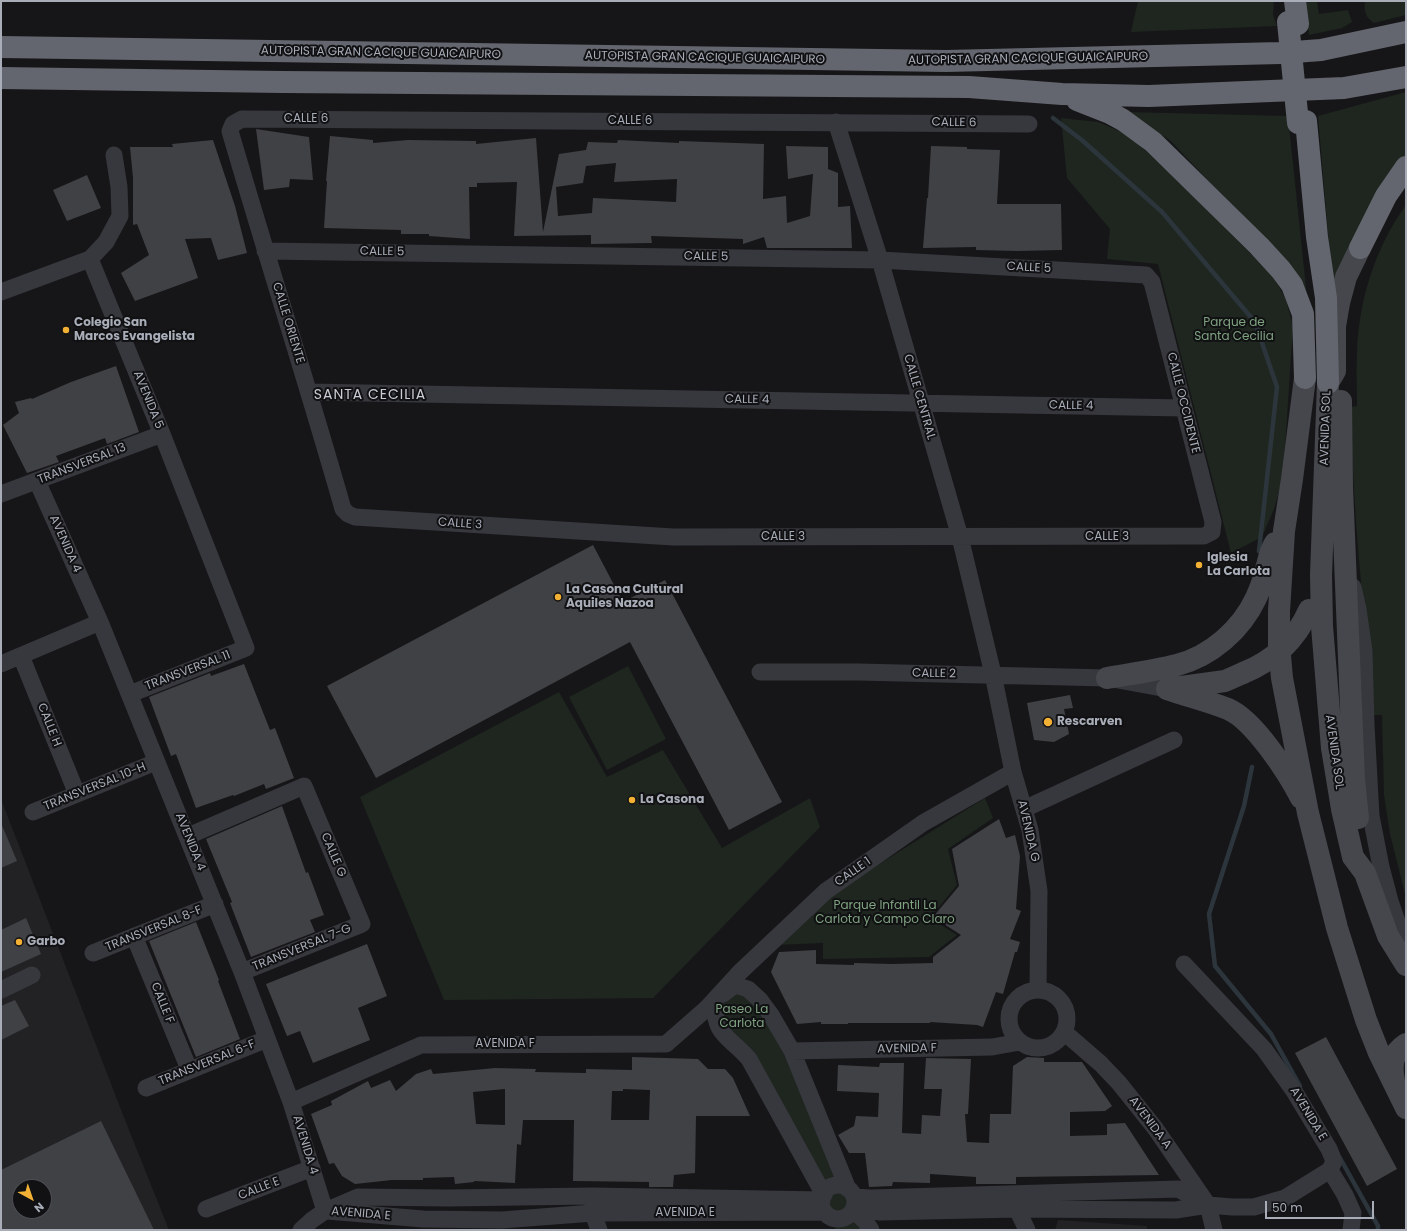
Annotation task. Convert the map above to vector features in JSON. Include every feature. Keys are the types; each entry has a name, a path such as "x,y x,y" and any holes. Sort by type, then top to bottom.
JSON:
{"highway":[{"path":"1296,1 1291,16 1302,122 1326,298 1328,383"},
{"name":"AUTOPISTA GRAN CACIQUE GUAICAIPURO","path":"1,47 946,61 1281,53 1321,50 1406,32"},
{"name":"AUTOPISTA GRAN CACIQUE GUAICAIPURO","path":"1,78 282,82 969,87 1062,94 1149,96 1336,88 1406,77"},
{"path":"1062,94 1110,113 1123,120 1153,142 1259,246 1281,270 1292,284 1303,314 1304,378"},
{"path":"1302,122 1313,301 1312,352 1304,378"},
{"path":"1360,248 1386,196 1406,167"}],"main road":[{"name":"AVENIDA SOL","path":"1360,248 1346,277 1339,303 1335,326 1335,371 1328,383 1321,575 1322,626 1332,748 1342,809 1353,856 1365,873 1388,936 1406,958"},
{"name":"AVENIDA SOL","path":"1360,248 1347,316 1342,376 1342,487 1354,780 1359,826 1366,855 1365,873"},
{"name":"AVENIDA SOL","path":"1304,378 1284,531 1278,644 1282,678 1308,813 1337,928 1366,1020 1379,1053 1406,1108"},
{"path":"1108,678 1177,665 1198,658 1216,647 1235,630 1256,598 1267,569 1270,550 1284,531"},
{"path":"1167,689 1225,681 1256,668 1280,652 1298,632 1314,598 1321,575"},
{"path":"1167,689 1228,709 1240,716 1272,752 1298,793 1308,813"},
{"path":"1394,1082 1392,1069 1393,1060 1397,1051 1406,1044"}],"street":[{"name":"CALLE 6","path":"233,124 242,119 1029,124"},
{"name":"CALLE CENTRAL","path":"836,122 880,260 960,537 993,674"},
{"name":"CALLE ORIENTE","path":"233,124 230,131 344,509 348,514 355,517"},
{"path":"1,292 90,259 106,242 120,216 119,187 114,155"},
{"name":"CALLE 5","path":"265,250 880,260 1146,275"},
{"name":"AVENIDA 5","path":"90,259 162,434 246,648"},
{"name":"CALLE OCCIDENTE","path":"1146,275 1152,282 1213,522 1212,532"},
{"name":"CALLE 4","path":"309,392 1184,408"},
{"name":"TRANSVERSAL 13","path":"1,494 162,434"},
{"name":"AVENIDA 4","path":"37,481 100,622 242,972 291,1102 325,1211"},
{"name":"CALLE 3","path":"355,517 673,537 1204,536 1212,532"},
{"name":"AVENIDA SOL","path":"1345,558 1358,609 1364,651 1371,816 1385,881 1406,958"},
{"path":"1,664 100,622"},
{"name":"TRANSVERSAL 11","path":"130,694 246,648"},
{"name":"CALLE H","path":"22,656 77,794"},
{"name":"CALLE 2","path":"760,672 993,674 1108,678"},
{"name":"AVENIDA G","path":"993,674 1013,772 1030,830 1039,891 1038,990"},
{"path":"1108,678 1167,689"},
{"path":"1024,809 1174,740"},
{"name":"TRANSVERSAL 10-H","path":"33,812 156,762"},
{"name":"CALLE 1","path":"714,1000 740,972 830,887 923,823 1013,772"},
{"name":"CALLE G","path":"188,836 304,786 362,924"},
{"name":"TRANSVERSAL 8-F","path":"93,954 215,904"},
{"name":"TRANSVERSAL 7-G","path":"242,972 362,924"},
{"name":"CALLE F","path":"134,936 189,1069"},
{"name":"AVENIDA E","path":"1184,964 1264,1049 1277,1067 1294,1091 1329,1149 1334,1161 1330,1170"},
{"path":"1,990 32,975"},
{"path":"735,985 748,989 766,1007 792,1052 853,1200 845,1218 837,1219 827,1211 749,1059 735,1046 718,1026 714,1012 714,1000 735,985"},
{"path":"1038,990 1048,992 1058,998 1064,1006 1068,1019 1064,1032 1059,1039 1045,1048 1032,1048 1020,1042 1014,1036 1010,1028 1010,1010 1014,1002 1029,992 1038,990"},
{"name":"AVENIDA F","path":"291,1102 421,1045 666,1044 714,1000"},
{"name":"AVENIDA A","path":"1064,1032 1101,1064 1119,1083 1155,1128 1208,1205 1214,1230"},
{"name":"TRANSVERSAL 6-F","path":"146,1088 189,1069 267,1039"},
{"name":"AVENIDA F","path":"792,1052 992,1047 1020,1042"},
{"name":"CALLE E","path":"206,1209 312,1168"},
{"path":"853,1200 871,1198 1017,1202 1178,1190 1208,1205 1254,1207 1285,1198 1330,1170 1346,1195 1353,1212 1351,1230"},
{"path":"827,1211 828,1190 833,1186 842,1186 853,1200 871,1230"},
{"path":"593,1196 593,1213 600,1230"},
{"name":"AVENIDA E","path":"325,1211 358,1197 415,1198 593,1196 827,1211"},
{"path":"415,1198 426,1224"},
{"path":"1017,1202 1027,1230"},
{"path":"301,1230 325,1211"},
{"name":"AVENIDA E","path":"325,1211 426,1224 593,1213 827,1211"}],"shaded area":[{"path":"1,799 125,1120 169,1230 1,1230"},
{"path":"1058,1220 1147,1226 1147,1230 1055,1230"}],"green space":[{"path":"1138,1 1274,1 1273,15 1277,26 1131,32"},
{"path":"1304,1 1317,1 1319,14 1348,10 1352,22 1342,28 1309,35"},
{"path":"1365,1 1406,1 1406,15 1374,23 1366,14"},
{"path":"1406,92 1406,161 1334,304 1318,116"},
{"path":"1127,112 1288,116 1307,297 1241,216 1171,141"},
{"name":"Parque de Santa Cecilia","path":"1061,118 1098,122 1129,135 1184,187 1274,277 1286,300 1293,326 1283,478 1274,509 1262,537 1231,553 1158,264 1107,259 1110,229 1067,178"},
{"path":"1406,205 1406,898 1390,834 1384,795 1382,715 1374,715 1356,523 1351,407 1357,406 1358,331 1365,293 1386,238"},
{"path":"628,666 666,739 607,770 569,697"},
{"path":"559,692 607,777 663,750 722,848 810,798 820,827 653,998 444,1000 360,797"},
{"name":"Parque Infantil La Carlota y Campo Claro","path":"985,798 993,818 948,849 957,885 930,918 957,935 929,957 823,959 823,943 776,945 836,891"},
{"name":"Paseo La Carlota","path":"735,985 755,995 871,1230 836,1230 714,1012"}],"building":[{"path":"256,129 309,137 313,180 290,179 289,187 264,190"},
{"path":"330,136 373,140 373,143 408,140 476,141 476,144 536,138 543,232 559,154 586,150 588,142 617,143 618,140 679,143 679,141 764,144 763,199 786,196 787,223 810,216 813,174 788,179 786,146 828,147 828,169 838,173 838,207 850,206 852,248 767,248 764,237 743,244 743,239 651,236 652,243 591,244 591,235 514,236 517,182 477,183 477,187 469,187 470,239 429,236 429,234 401,234 401,230 324,228","holes":["616,163 614,182 677,179 676,202 593,198 592,213 558,216 556,187 583,183 586,166"]},
{"path":"213,140 235,206 247,253 218,260 211,238 185,239 198,278 135,301 121,273 149,255 137,224 133,225 133,178 130,147 173,147 172,144"},
{"path":"931,146 1000,150 997,204 1061,204 1062,250 976,250 976,247 923,248"},
{"path":"87,175 101,208 67,221 53,190"},
{"path":"116,366 139,432 107,444 105,438 56,456 59,462 27,473 3,425 19,413 15,402 32,399 71,382"},
{"path":"593,545 623,602 665,580 782,802 729,830 630,642 376,778 327,686"},
{"path":"244,664 270,730 275,728 294,778 266,789 264,784 234,796 233,795 196,808 176,754 171,756 149,697 210,673 211,676"},
{"name":"Rescarven","path":"1070,695 1073,708 1064,709 1069,734 1054,742 1034,740 1027,703"},
{"path":"282,806 306,873 308,872 324,915 310,920 315,932 251,957 230,903 232,902 206,839"},
{"path":"999,819 1006,838 1015,835 1020,856 1016,909 1021,911 1010,939 1020,942 1017,952 1015,952 1003,994 996,992 983,1027 977,1025 930,1022 821,1024 821,1022 797,1024 771,972 779,952 816,950 816,964 854,965 854,963 933,963 933,957 961,935 933,917 959,886 952,849"},
{"path":"1,823 17,861 1,868"},
{"name":"Garbo","path":"26,918 41,954 1,972 1,930"},
{"path":"196,922 240,1039 196,1057 149,941"},
{"path":"367,944 387,996 358,1008 370,1040 313,1063 300,1031 287,1036 266,984"},
{"path":"15,1000 29,1026 1,1040 1,1006"},
{"path":"1326,1037 1397,1169 1367,1186 1295,1053"},
{"path":"632,1057 698,1059 708,1069 725,1069 733,1078 750,1116 696,1116 695,1173 674,1175 673,1187 649,1187 649,1182 573,1181 574,1120 523,1120 521,1145 517,1144 515,1183 474,1181 455,1184 454,1177 423,1178 423,1180 392,1180 355,1184 342,1176 334,1163 329,1164 311,1114 332,1105 331,1101 368,1081 371,1088 390,1080 396,1091 416,1074 431,1069 433,1074 495,1068 536,1069 535,1072 586,1073 586,1069 632,1070","holes":["505,1089 505,1125 476,1124 473,1092","623,1089 650,1090 649,1120 611,1120 612,1091 623,1091"]},
{"path":"1027,1057 1044,1058 1044,1062 1082,1062 1112,1106 1105,1111 1070,1112 1070,1136 1107,1135 1107,1124 1125,1123 1159,1175 1016,1177 1016,1184 976,1184 976,1177 930,1174 930,1183 893,1182 892,1186 869,1187 865,1153 849,1153 838,1135 854,1126 856,1116 878,1117 879,1093 837,1091 838,1065 879,1067 880,1063 904,1063 902,1133 921,1134 922,1115 940,1116 942,1089 924,1089 926,1058 971,1059 968,1114 965,1114 967,1142 989,1143 990,1114 1011,1114 1013,1066"},
{"path":"101,1121 154,1230 1,1230 1,1170"}],"waterway":[{"path":"1053,118 1083,141 1162,212 1255,322 1277,387 1259,551"},
{"path":"1252,767 1244,806 1209,914 1215,966 1271,1034 1300,1086"},
{"path":"1340,1158 1378,1226 1378,1230"}],"place":[{"name":"Colegio San Marcos Evangelista","path":"66,330"},
{"name":"Iglesia La Carlota","path":"1199,565"},
{"name":"La Casona Cultural Aquiles Nazoa","path":"558,597"},
{"name":"Rescarven","path":"1048,722"},
{"name":"La Casona","path":"632,800"},
{"name":"Garbo","path":"19,942"}],"district":[{"name":"SANTA CECILIA","path":"370,395"}]}
